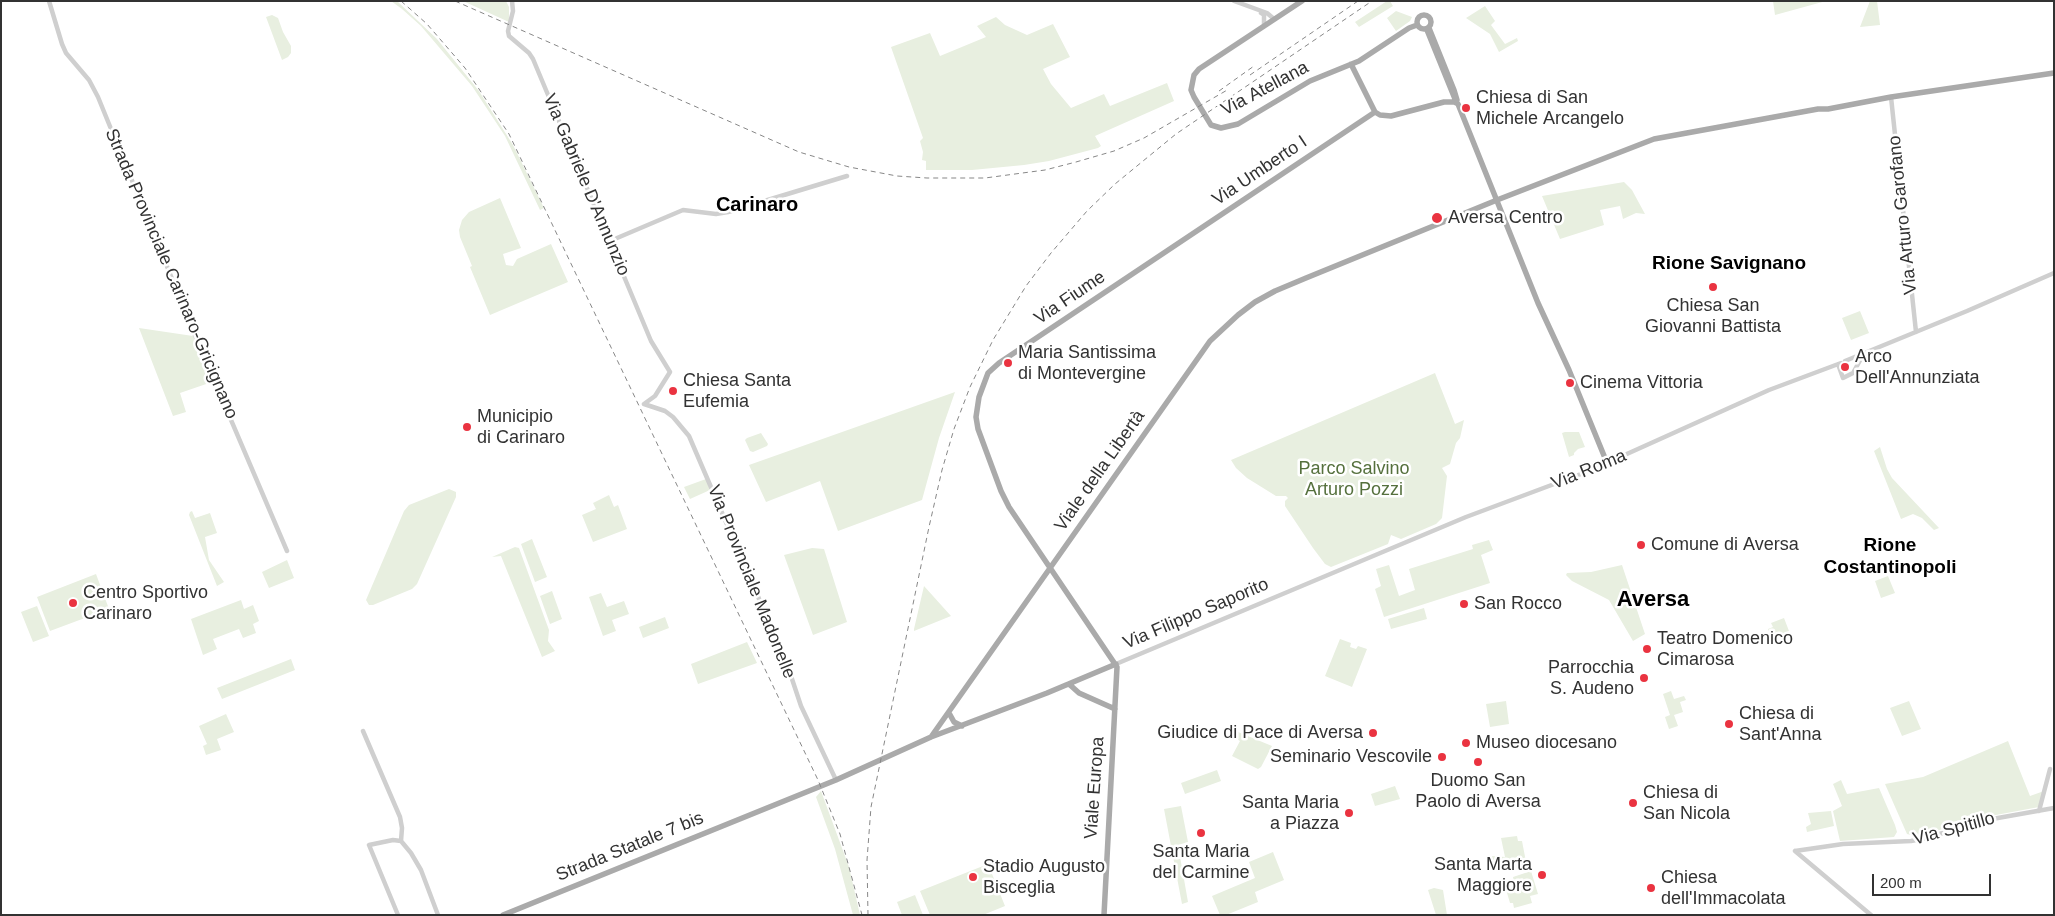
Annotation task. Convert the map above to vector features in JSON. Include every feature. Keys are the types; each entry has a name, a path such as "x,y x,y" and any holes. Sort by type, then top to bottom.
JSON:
{"main road":[{"name":"Via Atellana","path":"1302,1 1199,69 1191,82 1191,90 1207,119 1216,127 1229,128 1310,81 1351,64 1417,24"},
{"path":"1428,29 1421,29 1417,24 1420,16 1428,16 1432,22 1428,29 1450,92 1457,102 1538,303 1575,385 1607,463"},
{"path":"1351,64 1375,112 1380,115 1391,116 1444,102 1457,102"},
{"name":"Viale della Libertà","path":"932,738 1210,341 1238,314 1275,291 1497,200 1654,139 1891,97 2054,71"},
{"name":"Via Umberto I","path":"1161,256 1375,112"},
{"name":"Via Fiume","path":"1051,568 1001,491 978,429 976,417 979,397 988,373 995,366 1161,256"},
{"path":"1051,568 1116,664"},
{"name":"Via Filippo Saporito","path":"932,738 1116,664"},
{"name":"Viale Europa","path":"1104,915 1116,664"},
{"path":"1069,684 1079,693 1115,709"},
{"path":"949,713 954,722 962,726"},
{"path":"836,780 932,738"},
{"name":"Strada Statale 7 bis","path":"503,915 836,780"}],"street":[{"name":"Strada Provinciale Carinaro-Gricignano","path":"48,1 66,53 89,80 98,97 286,551"},
{"name":"Via Gabriele D'Annunzio","path":"512,1 513,11 508,31 509,36 529,53 533,59 651,341 670,372 655,396 644,404"},
{"path":"1234,1 1264,14 1272,21"},
{"path":"1264,14 1280,15"},
{"path":"1264,14 1264,26"},
{"name":"Via Arturo Garofano","path":"1891,97 1916,332"},
{"path":"610,241 683,210 706,213 728,212 847,176"},
{"name":"Via Roma","path":"1336,572 1466,518 1627,455 1769,390 1863,355 2054,273"},
{"path":"1841,363 1843,378 1853,373 1863,355"},
{"name":"Via Provinciale Madonelle","path":"644,404 674,417 689,436 787,664 801,706 836,780"},
{"name":"Via Filippo Saporito","path":"1116,664 1336,572"},
{"path":"363,731 400,817 402,828 401,841"},
{"path":"2039,811 2050,769 2054,774"},
{"name":"Via Spitillo","path":"1871,915 1795,851 1843,844 1911,841 1927,838 1981,820 2054,808"},
{"path":"398,915 369,845 393,840 401,841 421,870 438,915"}],"green space":[{"path":"391,1 397,1 437,39 479,91 513,145 544,208 540,210 505,136 472,86 421,26"},
{"path":"463,1 506,1 509,7 509,22"},
{"path":"1387,1 1390,1 1393,6 1359,27 1355,22"},
{"path":"1773,1 1826,1 1775,15"},
{"path":"1870,1 1877,1 1880,25 1860,27"},
{"path":"1485,6 1495,21 1491,25 1505,44 1517,38 1518,41 1499,52 1490,34 1466,18"},
{"path":"1396,11 1412,17 1410,21 1396,31 1387,18"},
{"path":"272,15 278,18 291,46 291,53 282,60 266,17"},
{"path":"996,17 1005,25 1027,35 1053,24 1070,57 1043,69 1051,84 1071,108 1104,94 1110,106 1167,83 1174,101 1095,136 1101,146 1098,148 1049,161 1024,165 972,170 926,170 926,161 922,160 923,152 920,141 923,138 891,47 930,33 940,56 986,37 977,26"},
{"path":"1624,182 1632,190 1645,214 1636,213 1623,219 1620,206 1600,210 1604,225 1560,239 1542,196"},
{"path":"500,198 521,248 503,254 506,265 513,266 517,259 551,244 568,282 490,315 470,267 472,266 459,230 462,220 469,212"},
{"path":"1860,311 1869,333 1851,340 1842,318"},
{"path":"139,328 193,336 212,382 180,393 186,412 173,416"},
{"name":"Parco Salvino Arturo Pozzi","path":"1435,373 1455,424 1464,420 1460,438 1456,443 1450,464 1442,468 1447,476 1442,518 1436,524 1401,539 1391,535 1388,544 1331,567 1325,564 1285,506 1285,501 1288,498 1286,496 1276,496 1247,478 1236,468 1231,460"},
{"path":"955,392 939,438 922,500 838,531 820,481 766,502 749,465"},
{"path":"1579,432 1585,447 1578,449 1574,455 1569,457 1562,433"},
{"path":"761,433 768,444 767,446 753,452 750,451 745,440"},
{"path":"1880,447 1892,478 1939,528 1934,530 1922,518 1913,514 1901,519 1874,451"},
{"path":"706,479 710,490 690,499 684,487"},
{"path":"449,489 456,492 456,497 417,584 412,589 369,605 366,600 404,511 409,505"},
{"path":"609,495 614,507 618,505 627,529 593,542 582,515 596,509 593,503"},
{"path":"192,511 195,518 210,513 217,533 205,537 209,560 224,582 217,586 189,515"},
{"path":"532,539 547,577 535,582 521,544"},
{"path":"1489,540 1493,550 1481,555 1490,583 1384,617 1375,589 1381,586 1376,569 1389,565 1399,596 1415,590 1409,569 1473,549 1472,545"},
{"path":"515,547 519,548 549,630 548,641 555,651 542,657 501,556 492,557"},
{"path":"812,548 824,549 847,622 813,635 784,555"},
{"path":"287,560 294,578 269,588 262,572"},
{"path":"1622,565 1645,634 1633,641 1609,600 1572,581 1566,575 1567,573 1591,572"},
{"name":"Centro Sportivo Carinaro","path":"96,574 109,609 50,631 37,597"},
{"path":"1888,576 1895,593 1881,598 1875,581"},
{"path":"924,586 951,616 914,631 914,629"},
{"path":"552,591 562,619 550,624 540,596"},
{"path":"601,593 607,607 624,601 629,614 612,620 616,631 603,636 589,597"},
{"path":"241,600 244,609 253,605 259,621 253,624 256,633 243,638 239,629 213,639 217,649 203,655 191,619"},
{"path":"37,606 49,636 33,642 21,612"},
{"path":"1424,608 1427,619 1391,629 1388,619"},
{"path":"665,617 669,628 643,638 639,627"},
{"path":"1784,618 1789,631 1786,632 1787,634 1772,640 1768,629 1773,627 1771,623"},
{"path":"1340,639 1351,643 1350,647 1356,649 1358,646 1367,649 1352,687 1325,676"},
{"path":"747,642 757,663 698,684 691,664"},
{"path":"291,659 295,670 222,699 217,688"},
{"path":"1671,691 1674,699 1684,696 1686,700 1680,702 1683,712 1674,715 1678,726 1669,729 1665,717 1670,715 1663,694"},
{"path":"1506,701 1509,724 1490,727 1486,704"},
{"path":"1909,701 1921,729 1902,736 1890,708"},
{"path":"226,714 234,732 217,739 221,750 206,755 203,746 207,744 199,726"},
{"path":"1238,732 1272,746 1261,767 1258,769 1232,756 1240,741 1235,738"},
{"path":"2008,741 2030,796 2044,791 2039,807 1969,820 1925,835 1915,836 1907,834 1885,784 1923,777"},
{"path":"1217,770 1221,781 1185,794 1181,783"},
{"path":"1841,780 1847,794 1879,788 1895,825 1897,832 1894,837 1840,841 1833,811 1842,806 1833,784"},
{"path":"1395,786 1400,799 1375,806 1371,794"},
{"path":"821,791 849,867 860,915 853,915 835,849 816,797"},
{"path":"1181,806 1188,842 1178,845 1188,902 1182,904 1164,809"},
{"path":"1831,811 1834,826 1807,832 1806,827 1811,824 1808,813"},
{"path":"1517,836 1518,841 1522,841 1527,867 1508,870 1491,868 1492,856 1505,857 1501,838"},
{"path":"1273,852 1284,880 1255,892 1258,902 1226,915 1220,915 1212,896 1255,878 1249,862"},
{"name":"Stadio Augusto Bisceglia","path":"988,864 1005,906 983,915 930,915 920,891"},
{"path":"1531,871 1538,894 1530,896 1532,903 1514,908 1513,903 1510,903 1505,886 1514,883 1513,877"},
{"path":"1434,888 1443,890 1447,915 1436,915 1428,890"},
{"path":"915,895 923,915 902,915 897,902"}],"railway":[{"path":"401,1 427,24 465,68 509,134 818,780 840,834 862,915"},
{"path":"455,1 799,152 849,167 897,176 985,178 1045,170 1076,162 1114,151 1144,138 1229,89"},
{"path":"1250,75 1358,1"},
{"path":"868,915 867,860 871,807 929,527 954,429 970,387 993,340 1026,286 1051,253 1087,211 1115,184 1176,134 1372,1"},
{"path":"1219,91 1254,66"}],"place":[{"name":"Chiesa di San Michele Arcangelo","path":"1466,108"},
{"name":"Aversa Centro","path":"1437,218"},
{"name":"Chiesa San Giovanni Battista","path":"1713,287"},
{"name":"Maria Santissima di Montevergine","path":"1008,363"},
{"name":"Arco Dell'Annunziata","path":"1845,367"},
{"name":"Cinema Vittoria","path":"1570,383"},
{"name":"Chiesa Santa Eufemia","path":"673,391"},
{"name":"Municipio di Carinaro","path":"467,427"},
{"name":"Comune di Aversa","path":"1641,545"},
{"name":"Centro Sportivo Carinaro","path":"73,603"},
{"name":"San Rocco","path":"1464,604"},
{"name":"Teatro Domenico Cimarosa","path":"1647,649"},
{"name":"Parrocchia S. Audeno","path":"1644,678"},
{"name":"Chiesa di Sant'Anna","path":"1729,724"},
{"name":"Giudice di Pace di Aversa","path":"1373,733"},
{"name":"Museo diocesano","path":"1466,743"},
{"name":"Seminario Vescovile","path":"1442,757"},
{"name":"Duomo San Paolo di Aversa","path":"1478,762"},
{"name":"Chiesa di San Nicola","path":"1633,803"},
{"name":"Santa Maria a Piazza","path":"1349,813"},
{"name":"Santa Maria del Carmine","path":"1201,833"},
{"name":"Santa Marta Maggiore","path":"1542,875"},
{"name":"Stadio Augusto Bisceglia","path":"973,877"},
{"name":"Chiesa dell'Immacolata","path":"1651,888"}],"district":[{"name":"Carinaro","path":"757,205"},
{"name":"Rione Savignano","path":"1729,264"},
{"name":"Rione Costantinopoli","path":"1890,557"},
{"name":"Aversa","path":"1653,600"}]}
